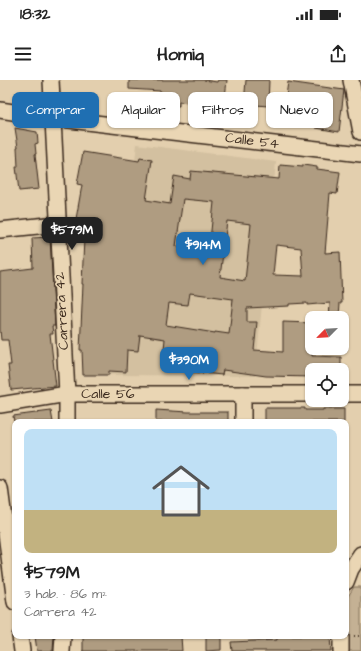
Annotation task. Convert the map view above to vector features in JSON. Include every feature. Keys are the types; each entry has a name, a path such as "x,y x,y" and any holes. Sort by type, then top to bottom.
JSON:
{"street":[{"name":"Carrera 42","path":"51,80 51,92"},
{"path":"351,80 361,132"},
{"name":"Calle 54","path":"0,110 12,112"},
{"name":"Calle 54","path":"99,123 361,154"},
{"name":"Carrera 42","path":"52,128 67,394 66,419"},
{"path":"0,230 57,224"},
{"name":"Calle 56","path":"0,405 67,394 305,394"},
{"path":"243,394 243,419"},
{"path":"349,394 361,394"},
{"path":"0,488 9,578 12,590"},
{"path":"351,572 361,554"},
{"path":"20,639 22,651"},
{"path":"62,651 63,639"},
{"path":"341,639 341,651"}],"shaded area":[{"path":"137,144 276,162 255,376 110,375"},
{"path":"354,587 361,587 361,651 347,651 347,639 349,639 349,595"}],"building":[{"path":"129,80 204,80 217,82 218,80 227,80 226,92 188,92 188,103 180,102 180,92 129,89"},
{"path":"246,80 269,80 269,92 266,92 266,106 258,105 258,92 245,92"},
{"path":"288,82 344,90 339,132 316,128 333,128 333,92 287,92"},
{"path":"15,128 37,132 38,143 35,144 35,154 39,189 19,191 16,167 18,167 18,147"},
{"path":"83,152 139,161 140,158 152,160 146,200 170,204 174,176 190,179 191,171 279,179 280,165 303,167 303,165 317,167 317,169 340,172 337,194 330,193 325,253 340,252 342,303 340,303 339,311 329,311 330,303 307,305 307,303 289,304 289,306 247,308 247,322 257,322 254,350 283,352 283,322 305,323 305,355 341,357 341,363 305,363 305,377 266,376 223,370 222,375 162,369 165,339 140,335 138,351 127,350 126,372 109,371 109,375 83,375 82,350 80,350 84,238 73,236 82,185 77,184","holes":["183,199 214,202 209,250 176,246","227,221 251,224 245,281 220,277","276,245 301,248 303,276 273,275","190,293 233,299 229,334 166,325 169,303 188,305"]},
{"path":"50,237 55,326 52,326 53,334 50,334 56,386 11,390 8,365 11,365 8,340 1,340 0,330 0,272 33,268 32,238"},
{"path":"265,408 305,408 305,410 344,409 344,419 265,419"},
{"path":"156,410 228,412 228,419 156,419"},
{"path":"51,411 52,419 14,419 13,416"},
{"path":"35,639 54,639 53,651 37,651"},
{"path":"83,639 181,639 182,651 83,651"},
{"path":"206,639 221,639 221,650 206,651"},
{"path":"330,639 331,651 232,651 231,642"}]}
